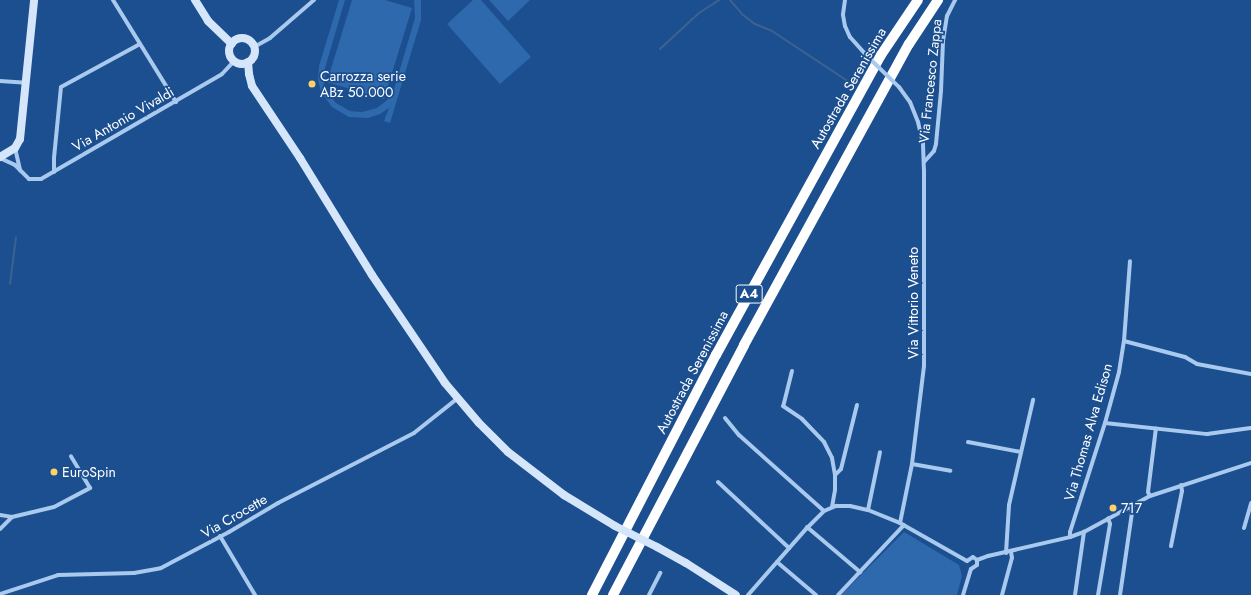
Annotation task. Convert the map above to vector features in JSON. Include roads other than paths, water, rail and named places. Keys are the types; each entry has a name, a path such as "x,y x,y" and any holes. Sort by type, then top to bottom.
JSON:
{"highway":[{"name":"Autostrada Serenissima","path":"592,595 720,348 881,55 918,0"},
{"name":"A4","path":"614,595 744,345 909,44 938,0"}],"street":[{"path":"113,0 176,102"},
{"path":"195,0 208,21 232,44"},
{"path":"254,47 270,38 314,0"},
{"name":"Via Vittorio Veneto","path":"845,0 843,15 845,26 850,37 899,87 910,102 918,122 923,144 924,366 912,464 902,524"},
{"name":"Via Francesco Zappa","path":"924,162 934,151 940,111 943,41 947,16 955,0"},
{"path":"0,157 15,148 20,139 36,1"},
{"path":"238,39 246,39 254,47 253,57 248,62 240,64 234,61 230,54 232,44 238,39"},
{"path":"54,172 61,88 140,44"},
{"name":"Via Antonio Vivaldi","path":"0,157 15,165 29,179 36,180 54,172 176,102 222,74 234,61"},
{"path":"248,62 252,86 300,158 372,275 445,383 479,423 508,452 564,496 615,526 657,547 692,567 736,595"},
{"path":"0,81 26,83"},
{"path":"15,148 20,170"},
{"name":"Via Thomas Alva Edison","path":"1070,537 1070,532 1105,423 1119,372 1124,341 1130,261"},
{"path":"1124,341 1185,357 1198,364 1251,374"},
{"path":"792,371 783,406 802,419 824,442 832,458 835,474 835,490 832,507"},
{"name":"Via Crocette","path":"0,594 58,575 148,572 179,560 278,503 414,433 458,398"},
{"path":"1002,595 1012,558 1009,552 1009,505 1033,400"},
{"path":"835,474 841,469 857,405"},
{"path":"725,418 739,435 824,511"},
{"path":"1105,423 1216,434 1251,428"},
{"path":"1150,496 1148,492 1156,428"},
{"path":"968,442 1021,452"},
{"path":"868,510 880,452"},
{"path":"0,515 12,517 54,507 90,488 71,456"},
{"path":"967,561 973,557 977,560 988,556 1070,537 1084,532 1150,496 1251,463"},
{"path":"912,464 950,471"},
{"path":"718,482 789,548"},
{"path":"1171,546 1182,491 1181,485"},
{"path":"1244,528 1251,503"},
{"path":"748,595 808,527 824,511 832,507 850,506 868,510 902,524 967,561 967,565 971,569"},
{"path":"1120,595 1132,513 1131,506"},
{"path":"0,529 12,517"},
{"path":"1098,595 1110,524 1108,518"},
{"path":"838,595 902,524"},
{"path":"808,527 860,572"},
{"path":"1075,595 1084,532"},
{"path":"220,536 255,595"},
{"path":"963,595 971,569 977,565 977,560"},
{"path":"777,562 816,595"},
{"path":"649,595 660,573"}],"waterway":[{"path":"660,49 699,13 719,0"},
{"path":"730,0 742,14 755,24 772,31 846,80"},
{"path":"10,284 16,237"}],"place":[{"name":"Carrozza serie ABz 50.000","path":"312,84"},
{"name":"EuroSpin","path":"54,472"},
{"name":"717","path":"1113,508"}]}
